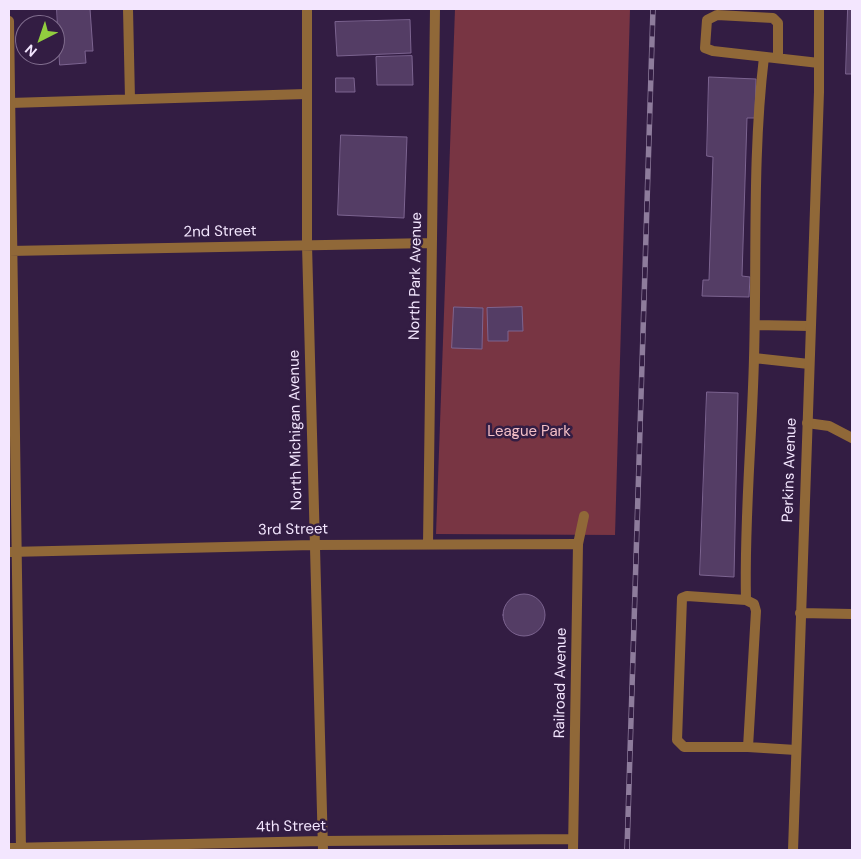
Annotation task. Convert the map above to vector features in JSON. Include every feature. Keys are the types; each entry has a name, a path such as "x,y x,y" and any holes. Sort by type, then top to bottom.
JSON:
{"street":[{"path":"128,9 130,99"},
{"name":"North Michigan Avenue","path":"306,9 307,245 322,846"},
{"name":"North Park Avenue","path":"428,544 435,9"},
{"name":"Perkins Avenue","path":"793,850 819,63 819,9"},
{"path":"778,58 778,22 773,18 717,15 707,20 706,48 713,51 819,63"},
{"path":"9,21 13,552 21,849"},
{"path":"746,600 745,546 754,358 759,102 764,57"},
{"path":"10,103 306,94"},
{"name":"2nd Street","path":"10,251 431,243"},
{"path":"754,324 810,326"},
{"path":"754,358 809,364"},
{"path":"807,423 829,426 852,438"},
{"name":"Railroad Avenue","path":"573,850 578,544 584,516"},
{"name":"3rd Street","path":"13,552 314,544 578,544"},
{"path":"748,747 756,611 754,604 746,600 687,596 682,598 677,740 684,747 748,747 796,750"},
{"path":"800,613 852,614"},
{"name":"4th Street","path":"9,848 322,846 573,839"}],"green space":[{"name":"League Park","path":"455,9 630,9 615,535 436,534"}],"building":[{"path":"57,9 90,9 93,51 85,51 86,63 65,65 65,15 57,15"},
{"path":"848,9 852,9 852,74 846,74"},
{"path":"410,20 411,53 337,56 335,22"},
{"path":"412,56 413,85 377,85 376,57"},
{"path":"709,77 756,79 755,118 747,118 742,276 750,277 749,297 702,296 703,280 709,280 713,157 707,156"},
{"path":"336,78 354,78 355,92 336,92"},
{"path":"341,135 407,137 404,218 338,215"},
{"path":"454,307 483,308 482,349 452,348"},
{"path":"522,307 523,331 508,331 508,341 488,341 487,308"},
{"path":"707,392 738,393 734,577 700,575"},
{"path":"528,594 536,597 542,603 545,615 542,627 536,633 520,636 512,633 506,627 503,611 506,603 512,597"}],"railway":[{"path":"627,850 653,9"}]}
